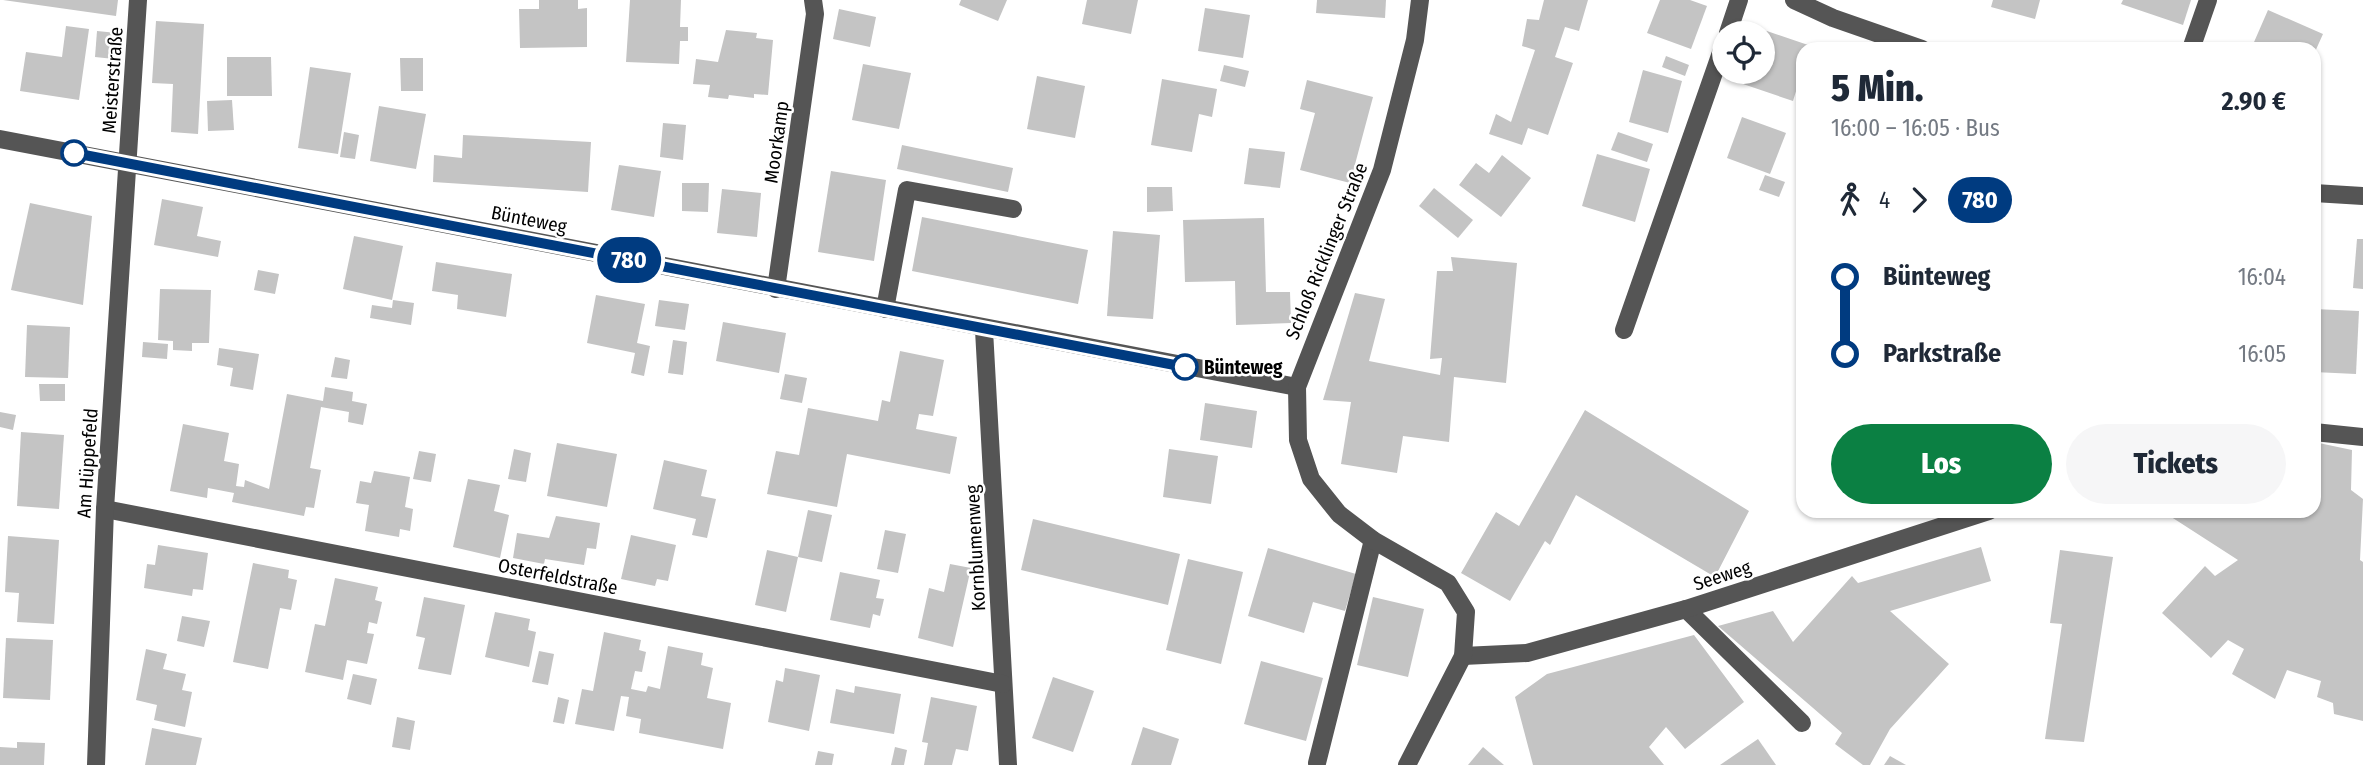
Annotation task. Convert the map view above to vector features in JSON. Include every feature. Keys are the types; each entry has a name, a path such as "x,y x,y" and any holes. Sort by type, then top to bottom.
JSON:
{"street":[{"name":"Meisterstraße","path":"128,163 138,0"},
{"name":"Moorkamp","path":"776,289 816,14 813,0"},
{"name":"Schloß Ricklinger Straße","path":"1407,765 1463,656 1466,612 1448,583 1373,540 1339,514 1311,479 1298,440 1297,387 1382,170 1415,40 1420,0"},
{"path":"1732,21 1739,0"},
{"path":"1794,0 1833,18 1902,42"},
{"path":"2193,42 2208,0"},
{"path":"1624,330 1712,78"},
{"name":"Bünteweg","path":"0,139 984,330 1297,387"},
{"name":"Am Hüppefeld","path":"96,765 105,509 128,163"},
{"path":"885,309 907,190 1013,209"},
{"path":"2321,193 2363,196"},
{"name":"Kornblumenweg","path":"984,330 1008,765"},
{"path":"2321,433 2363,437"},
{"name":"Osterfeldstraße","path":"105,509 1003,684"},
{"name":"Seeweg","path":"1463,656 1527,653 1686,609 1967,518"},
{"path":"1317,763 1373,540"},
{"path":"1686,609 1802,723"}],"building":[{"path":"3,0 118,0 116,16"},
{"path":"539,0 578,0 578,9 587,8 587,47 520,48 519,9 539,9"},
{"path":"630,0 681,0 680,27 688,27 688,41 680,41 679,64 626,62"},
{"path":"961,0 1007,0 998,21 959,5"},
{"path":"1087,0 1138,0 1131,34 1082,24"},
{"path":"1317,0 1386,0 1385,18 1316,13"},
{"path":"1544,0 1588,0 1579,31 1565,27 1555,57 1573,63 1548,135 1528,128 1522,145 1489,134 1496,114 1511,122 1535,50 1522,46 1527,19 1539,20"},
{"path":"1660,0 1690,0 1707,6 1691,49 1647,33"},
{"path":"1993,0 2040,0 2035,19 1991,7"},
{"path":"2123,0 2191,0 2183,25 2121,4"},
{"path":"1205,8 1250,15 1243,58 1198,51"},
{"path":"839,9 876,17 870,47 833,39"},
{"path":"2268,10 2323,34 2319,42 2254,42"},
{"path":"156,21 204,24 198,134 171,132 173,84 152,83"},
{"path":"66,26 89,29 79,100 20,91 26,52 62,57"},
{"path":"726,30 757,33 756,38 773,40 768,95 754,94 754,98 729,95 728,99 708,97 710,85 693,84 696,59 718,62"},
{"path":"97,31 117,33 114,59 95,57"},
{"path":"1775,34 1799,42 1796,42 1796,91 1793,101 1743,84 1775,84"},
{"path":"1666,56 1689,65 1685,76 1662,67"},
{"path":"227,57 271,57 272,96 227,96"},
{"path":"400,58 423,58 423,91 401,91"},
{"path":"863,64 911,73 899,129 852,120"},
{"path":"1224,65 1249,71 1245,87 1220,81"},
{"path":"310,67 351,73 338,154 298,148"},
{"path":"1643,70 1682,81 1668,133 1629,122"},
{"path":"1037,76 1085,86 1075,138 1027,129"},
{"path":"1162,79 1217,89 1212,117 1199,114 1192,152 1151,145"},
{"path":"1307,80 1373,97 1350,183 1300,170 1315,113 1300,109"},
{"path":"232,100 234,130 208,131 207,101"},
{"path":"379,106 426,114 416,169 370,161"},
{"path":"1742,117 1786,133 1770,174 1727,158"},
{"path":"663,123 686,125 683,160 660,157"},
{"path":"344,132 359,135 355,159 340,157"},
{"path":"1618,132 1653,144 1647,162 1611,150"},
{"path":"463,135 591,142 588,192 433,182 434,155 462,158"},
{"path":"902,145 1013,168 1008,192 897,169"},
{"path":"1249,148 1285,152 1280,188 1244,184"},
{"path":"1597,154 1650,169 1635,222 1582,206"},
{"path":"1502,155 1531,178 1501,217 1459,185 1476,163 1489,173"},
{"path":"619,165 661,171 654,217 611,210"},
{"path":"831,171 886,180 874,261 818,252"},
{"path":"1765,175 1785,182 1779,197 1759,190"},
{"path":"682,183 709,183 708,212 682,211"},
{"path":"1147,187 1172,187 1173,211 1147,212"},
{"path":"1434,188 1473,220 1458,238 1419,206"},
{"path":"722,189 761,193 757,237 717,233"},
{"path":"162,199 203,207 197,236 221,241 218,257 154,245"},
{"path":"30,203 92,216 83,305 11,290"},
{"path":"922,217 1088,250 1078,304 912,271"},
{"path":"1264,218 1266,292 1290,292 1291,323 1236,325 1235,281 1185,282 1183,220"},
{"path":"1113,231 1160,235 1153,319 1107,316"},
{"path":"354,236 403,246 392,300 343,289"},
{"path":"2357,239 2363,239 2363,289 2353,288"},
{"path":"1451,257 1517,263 1506,383 1454,377 1449,442 1403,436 1397,473 1341,464 1351,402 1323,400 1355,293 1385,299 1369,361 1440,375 1442,358 1430,359 1437,271 1453,271"},
{"path":"436,262 512,274 506,317 457,309 458,295 432,291"},
{"path":"258,270 279,274 275,294 254,290"},
{"path":"160,289 211,290 209,343 192,343 192,351 173,350 173,341 158,340"},
{"path":"596,295 645,304 637,343 650,346 644,376 631,373 635,353 587,343"},
{"path":"393,300 414,303 411,325 370,318 372,305 392,308"},
{"path":"659,300 689,304 685,330 655,326"},
{"path":"2321,309 2359,311 2356,374 2321,372"},
{"path":"723,322 786,333 779,373 716,361"},
{"path":"27,325 70,327 68,378 25,377"},
{"path":"673,340 687,342 683,375 668,373"},
{"path":"143,342 168,344 167,359 142,357"},
{"path":"219,348 259,354 253,390 230,386 233,368 217,365"},
{"path":"900,351 944,360 933,416 919,414 916,429 957,437 950,474 847,454 837,507 767,494 776,451 799,455 808,408 878,421 882,400 890,402"},
{"path":"335,357 350,360 347,379 331,377"},
{"path":"785,374 807,378 802,403 780,399"},
{"path":"39,384 65,384 65,401 40,401"},
{"path":"325,387 353,392 352,401 367,404 363,425 348,422 349,412 321,407 310,468 321,470 314,508 306,507 304,516 232,502 234,493 208,488 207,498 170,491 183,424 229,433 224,461 239,464 236,486 244,487 245,480 269,489 287,394 323,401"},
{"path":"1205,403 1257,411 1252,448 1200,440"},
{"path":"1585,410 1749,511 1715,577 1576,495 1550,545 1545,541 1510,601 1461,573 1496,512 1519,526"},
{"path":"0,412 16,415 13,430 0,427"},
{"path":"21,432 64,435 59,509 17,506"},
{"path":"557,443 617,454 607,507 547,496"},
{"path":"2321,443 2352,450 2351,490 2363,499 2360,560 2363,562 2363,721 2334,714 2333,703 2317,697 2321,681 2287,670 2275,699 2232,674 2244,649 2228,640 2211,658 2162,613 2205,566 2215,576 2238,560 2173,518 2321,518"},
{"path":"514,449 531,453 526,482 508,479"},
{"path":"1169,449 1218,456 1211,504 1163,497"},
{"path":"419,451 436,454 431,482 413,479"},
{"path":"664,460 707,470 701,496 716,499 707,538 692,535 696,519 653,509"},
{"path":"374,471 410,477 405,507 413,509 410,531 400,529 399,537 365,531 369,505 356,503 360,481 371,483"},
{"path":"468,479 500,485 494,511 509,515 500,558 453,547"},
{"path":"808,510 832,515 822,562 798,557"},
{"path":"556,516 600,523 596,549 587,548 584,565 545,559 544,564 513,558 517,533 549,538"},
{"path":"1033,519 1180,554 1168,605 1021,570"},
{"path":"885,530 906,534 898,573 877,569"},
{"path":"631,535 676,545 668,581 657,579 655,586 621,579"},
{"path":"8,536 59,540 54,624 17,622 19,593 5,592"},
{"path":"158,545 208,553 203,590 193,589 192,596 144,588 147,564 155,565"},
{"path":"1981,547 1991,581 1890,611 1949,664 1890,729 1870,765 1863,765 1835,744 1842,733 1718,626 1773,611 1793,642 1852,576 1858,583"},
{"path":"1268,548 1356,574 1345,611 1313,602 1304,633 1248,616"},
{"path":"767,550 798,557 786,612 755,605"},
{"path":"2060,550 2113,557 2084,742 2045,739 2062,624 2050,623"},
{"path":"1188,559 1243,572 1221,664 1166,650"},
{"path":"253,563 289,570 288,578 297,580 291,610 280,608 268,669 233,662"},
{"path":"950,564 971,568 953,647 918,638 929,588 944,592"},
{"path":"840,572 880,580 876,598 884,599 880,616 873,614 870,628 830,620"},
{"path":"335,578 378,587 375,600 382,602 377,624 369,622 367,633 374,634 367,664 347,660 343,680 305,672 315,624 325,626"},
{"path":"424,597 465,605 451,675 418,669 425,638 416,636"},
{"path":"1373,597 1424,609 1408,677 1357,665"},
{"path":"495,612 530,619 528,630 536,632 529,667 485,657"},
{"path":"182,616 210,621 204,647 177,641"},
{"path":"604,632 641,640 639,650 646,652 642,672 635,671 631,689 646,692 648,686 660,689 668,646 703,653 701,665 713,668 707,698 731,703 723,749 639,733 641,719 626,716 629,697 621,696 614,731 575,724 582,689 593,691"},
{"path":"1694,635 1744,702 1685,749 1666,727 1649,747 1664,765 1533,765 1515,697 1547,674"},
{"path":"6,638 53,640 50,700 3,698"},
{"path":"146,649 167,654 163,669 186,674 182,690 192,692 185,727 154,720 157,705 136,700"},
{"path":"539,651 554,654 548,685 532,682"},
{"path":"1261,661 1323,678 1306,741 1244,724"},
{"path":"785,668 820,675 809,731 768,722 776,680 783,682"},
{"path":"353,674 377,679 371,705 347,699"},
{"path":"1053,677 1094,691 1073,752 1032,738"},
{"path":"855,686 901,694 894,734 830,723 836,689 854,693"},
{"path":"558,697 569,700 564,724 553,722"},
{"path":"931,697 977,706 968,751 956,749 952,765 924,765 928,743 922,742"},
{"path":"397,717 415,721 410,750 392,747"},
{"path":"1143,727 1179,739 1171,765 1131,765"},
{"path":"152,728 202,738 196,765 145,765"},
{"path":"1758,739 1776,765 1720,765"},
{"path":"17,742 45,743 44,765 0,765 0,747 17,748"},
{"path":"895,747 907,750 904,765 891,765"},
{"path":"1483,747 1504,765 1468,765"},
{"path":"818,751 834,754 832,765 815,765"},
{"path":"1890,756 1906,765 1884,765"}],"bus line":[{"name":"780","path":"74,153 1185,367"}],"place":[{"name":"Bünteweg","path":"1185,367"}]}
